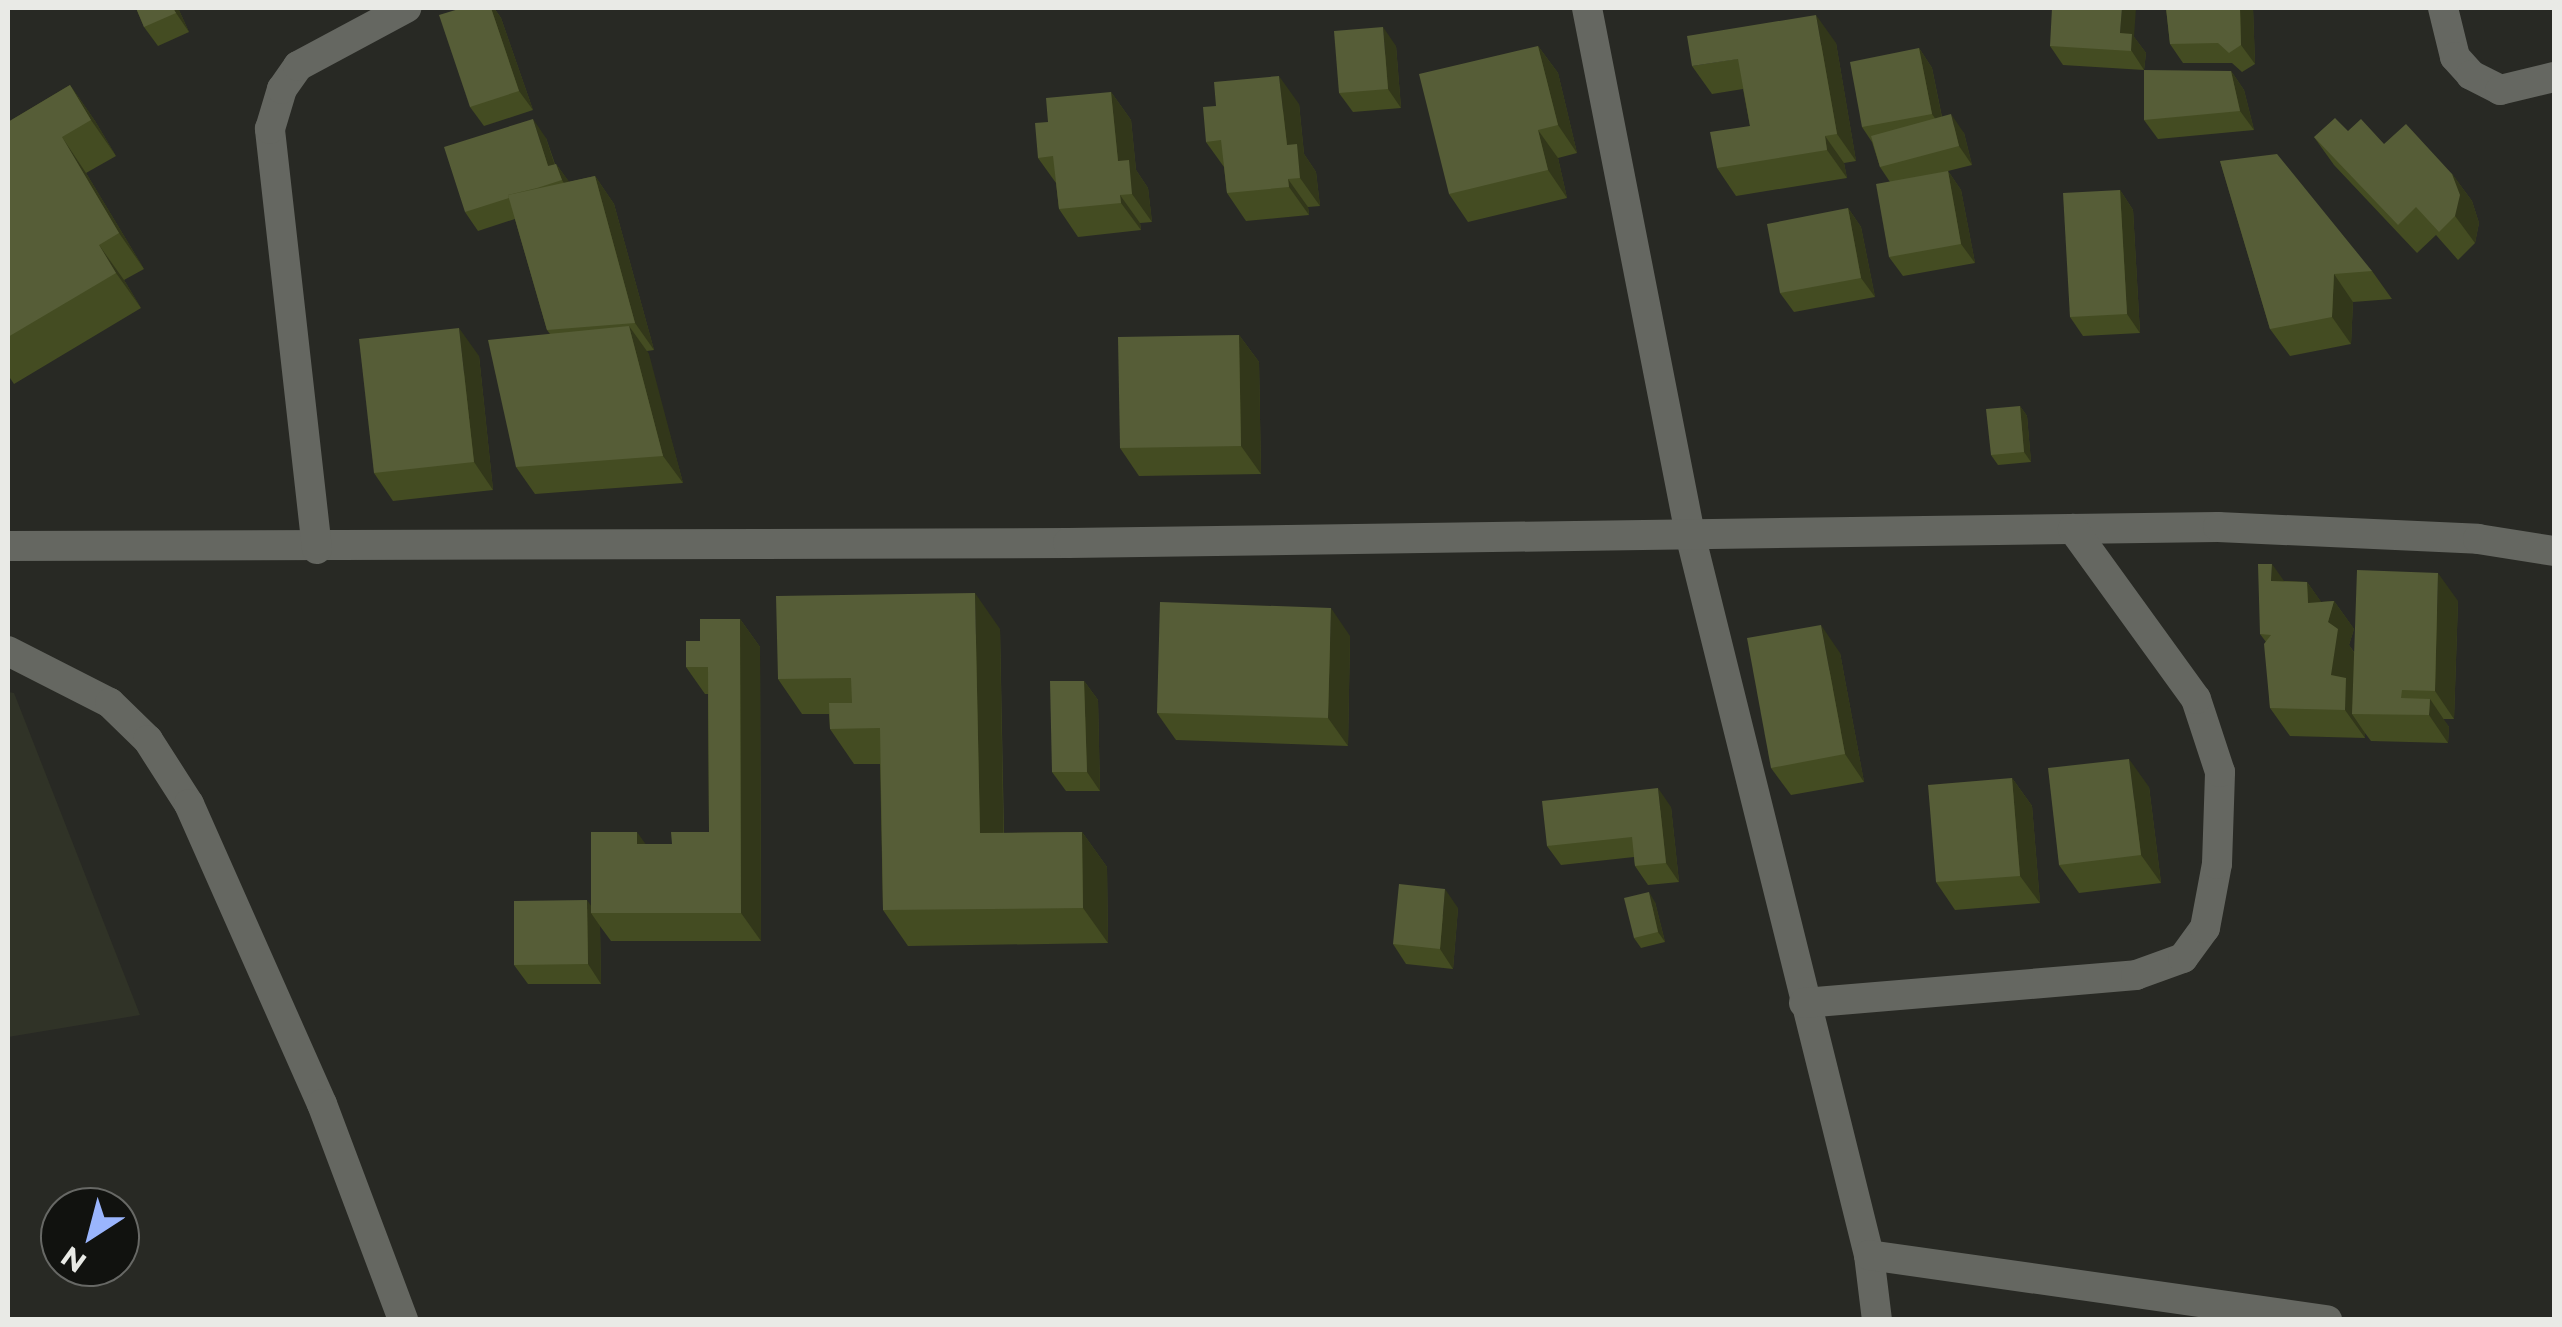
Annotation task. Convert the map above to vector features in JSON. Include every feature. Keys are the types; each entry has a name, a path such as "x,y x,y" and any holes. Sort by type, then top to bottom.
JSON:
{"street":[{"path":"317,549 270,129 282,90 298,66 406,8"},
{"path":"1587,8 1690,534 1869,1256 1877,1320"},
{"path":"2442,8 2455,57 2472,76 2500,90 2554,77"},
{"path":"8,546 317,549 2218,527 2478,539 2554,551"},
{"path":"1804,1003 2136,975 2182,958 2204,928 2217,864 2220,772 2196,698 2073,529"},
{"path":"8,651 110,704 148,740 189,804 322,1104 403,1320"},
{"path":"1869,1256 2327,1320"}],"shaded area":[{"path":"8,692 14,693 140,1015 8,1037"}],"building":[{"path":"136,8 173,8 176,13 144,27"},
{"path":"462,8 491,8 519,91 470,107 439,15"},
{"path":"2052,8 2122,8 2120,33 2132,34 2131,51 2050,46"},
{"path":"2166,8 2240,8 2241,45 2229,53 2218,43 2170,44"},
{"path":"1816,15 1837,134 1825,136 1827,150 1717,168 1710,132 1750,126 1738,59 1692,66 1687,36"},
{"path":"1383,27 1388,89 1339,93 1334,31"},
{"path":"1538,46 1558,125 1538,130 1548,170 1449,194 1419,74"},
{"path":"1919,48 1932,114 1862,127 1850,62"},
{"path":"2144,70 2231,71 2240,111 2144,120"},
{"path":"1279,76 1287,145 1297,144 1300,178 1288,179 1289,187 1227,193 1221,140 1206,142 1203,107 1216,106 1214,82"},
{"path":"70,85 91,120 62,137 119,233 99,245 116,273 8,337 8,122"},
{"path":"1111,92 1118,161 1129,160 1132,194 1120,195 1121,203 1059,209 1053,156 1038,158 1035,123 1048,122 1046,98"},
{"path":"1951,114 1959,146 1880,167 1871,136"},
{"path":"2335,118 2348,131 2361,119 2384,144 2406,124 2452,174 2460,195 2455,216 2439,232 2416,207 2398,225 2314,137"},
{"path":"533,119 548,166 556,164 562,180 465,212 444,147"},
{"path":"2277,154 2372,271 2334,274 2332,317 2270,329 2220,161"},
{"path":"1948,171 1961,244 1889,257 1876,184"},
{"path":"595,176 635,323 547,330 508,195"},
{"path":"2120,190 2127,314 2070,317 2063,193"},
{"path":"1848,208 1861,278 1780,293 1767,224"},
{"path":"629,326 663,456 516,467 488,340"},
{"path":"459,328 474,462 374,473 359,339"},
{"path":"1239,335 1241,446 1120,448 1118,337"},
{"path":"2020,406 2024,452 1991,455 1986,409"},
{"path":"2258,564 2272,564 2271,581 2307,582 2308,603 2334,601 2328,622 2338,629 2331,675 2346,678 2345,710 2270,708 2264,644 2271,635 2260,634"},
{"path":"2357,570 2438,573 2435,691 2402,690 2401,698 2430,699 2429,715 2352,714"},
{"path":"975,593 980,833 1082,832 1083,908 883,910 880,728 830,729 829,703 852,703 851,678 778,679 776,596"},
{"path":"1160,602 1331,608 1328,718 1157,713"},
{"path":"700,619 740,619 741,913 591,913 591,832 637,832 637,844 672,844 671,832 709,832 708,667 686,667 686,641 700,641"},
{"path":"1821,625 1845,754 1771,768 1747,638"},
{"path":"1050,681 1084,681 1087,772 1052,772"},
{"path":"2129,759 2141,855 2059,865 2048,768"},
{"path":"2012,778 2020,876 1936,882 1928,785"},
{"path":"1658,788 1666,863 1635,866 1632,837 1547,846 1542,801"},
{"path":"1399,884 1445,889 1440,949 1393,944"},
{"path":"1649,892 1658,932 1634,938 1624,898"},
{"path":"587,900 588,964 514,965 514,901"}]}
